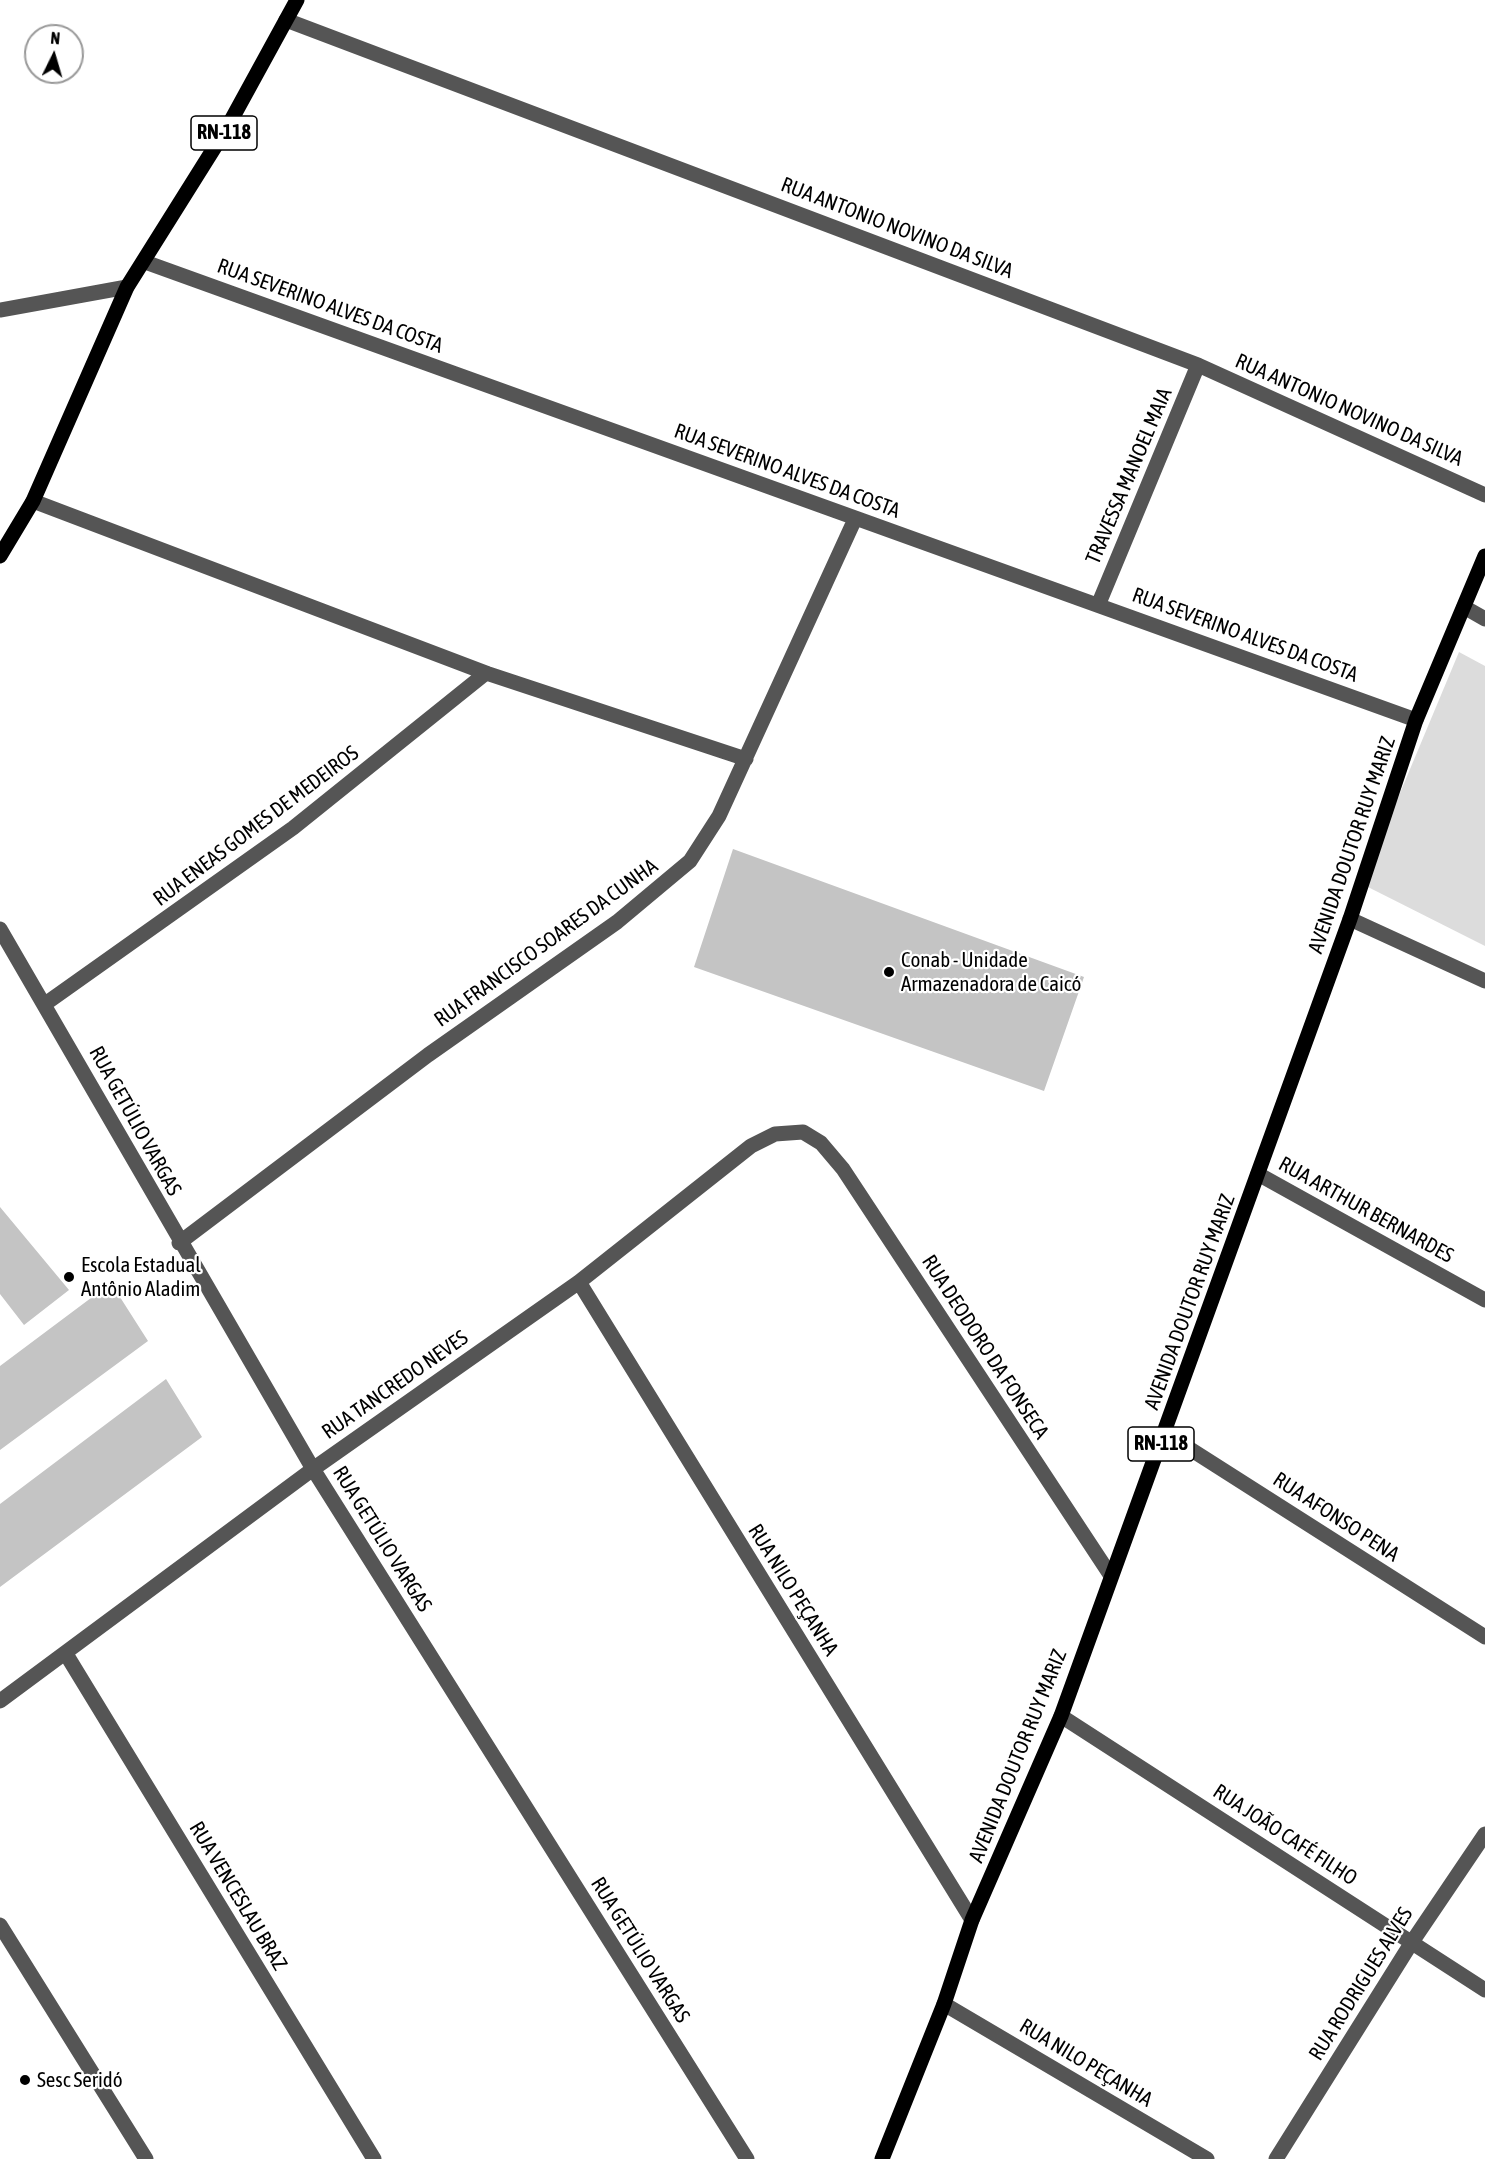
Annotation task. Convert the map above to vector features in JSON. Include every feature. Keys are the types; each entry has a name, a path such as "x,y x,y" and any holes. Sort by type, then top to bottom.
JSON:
{"main road":[{"name":"RN-118","path":"145,262 228,126 297,0"},
{"path":"0,556 33,501 127,287 145,262"},
{"name":"AVENIDA DOUTOR RUY MARIZ","path":"882,2159 944,2004 972,1920 1061,1716 1350,919 1416,720 1485,556"}],"street":[{"name":"RUA ANTONIO NOVINO DA SILVA","path":"286,20 1198,364 1485,495"},
{"name":"RUA SEVERINO ALVES DA COSTA","path":"145,262 855,519 1099,603 1416,720"},
{"path":"0,310 127,287"},
{"name":"TRAVESSA MANOEL MAIA","path":"1099,603 1198,364"},
{"path":"33,501 486,673 746,759"},
{"name":"RUA FRANCISCO SOARES DA CUNHA","path":"180,1242 428,1055 617,922 690,861 719,816 855,519"},
{"path":"1464,607 1485,620"},
{"name":"RUA ENEAS GOMES DE MEDEIROS","path":"45,1004 293,828 486,673"},
{"path":"1350,919 1485,981"},
{"name":"RUA GETÚLIO VARGAS","path":"0,929 313,1469 747,2159"},
{"name":"RUA TANCREDO NEVES","path":"0,1701 313,1469 579,1282 692,1190 752,1146 775,1134 803,1132 821,1143"},
{"name":"RUA DEODORO DA FONSECA","path":"821,1143 843,1169 1111,1576"},
{"name":"RUA ARTHUR BERNARDES","path":"1258,1174 1485,1300"},
{"name":"RUA NILO PEÇANHA","path":"579,1282 972,1920"},
{"name":"RUA AFONSO PENA","path":"1165,1433 1485,1637"},
{"name":"RUA VENCESLAU BRAZ","path":"66,1654 374,2159"},
{"name":"RUA JOÃO CAFÉ FILHO","path":"1061,1716 1485,1990"},
{"name":"RUA RODRIGUES ALVES","path":"1276,2159 1412,1942 1485,1834"},
{"path":"0,1925 146,2159"},
{"name":"RUA NILO PEÇANHA","path":"944,2004 1207,2159"}],"shaded area":[{"path":"1459,652 1485,666 1485,946 1362,884"}],"building":[{"name":"Conab - Unidade Armazenadora de Caicó","path":"733,849 1084,977 1044,1091 694,967"},
{"path":"0,1207 69,1290 24,1325 0,1294"},
{"path":"111,1283 148,1341 0,1450 0,1366"},
{"path":"166,1379 202,1437 0,1587 0,1504"}],"place":[{"name":"Conab - Unidade Armazenadora de Caicó","path":"889,972"},
{"name":"Escola Estadual Antônio Aladim","path":"69,1277"},
{"name":"Sesc Seridó","path":"25,2080"}]}
